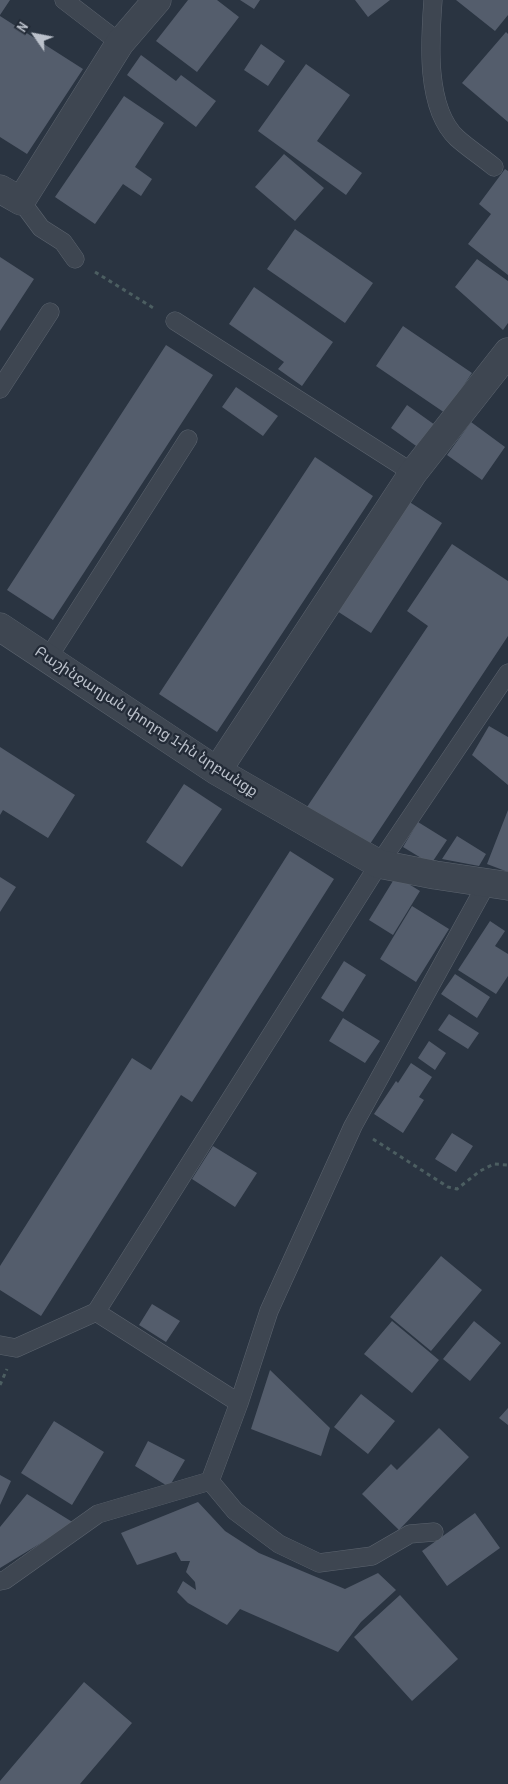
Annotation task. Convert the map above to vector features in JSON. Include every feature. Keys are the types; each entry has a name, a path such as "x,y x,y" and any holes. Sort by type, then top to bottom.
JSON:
{"street":[{"path":"10,195 120,43 157,0"},
{"path":"217,772 415,470 508,352"},
{"name":"Բաշինջաղյան փողոց 1-ին նրբանցք","path":"0,627 217,772 379,864 435,876 498,885"}],"lane":[{"path":"64,0 120,43"},
{"path":"433,0 430,40 433,84 439,111 455,137 494,167"},
{"path":"10,195 42,228 63,242 75,260"},
{"path":"0,389 50,312"},
{"path":"174,321 415,470"},
{"path":"48,658 188,439"},
{"path":"0,1345 16,1348 96,1312 379,864 508,673"},
{"path":"210,1481 269,1311 352,1126 498,885"},
{"path":"96,1312 239,1402"},
{"path":"210,1481 234,1511 279,1544 319,1563 372,1556 410,1534 434,1532"},
{"path":"0,1580 5,1580 98,1514 210,1481"}],"path":[{"path":"75,260 174,321"},
{"path":"352,1126 448,1187 457,1189 480,1171 494,1164 508,1165"}],"building":[{"path":"0,0 10,0 0,15"},
{"path":"188,0 217,0 239,17 197,72 156,41"},
{"path":"240,0 260,0 254,9"},
{"path":"355,0 390,0 368,17"},
{"path":"456,0 508,0 508,15 495,31"},
{"path":"0,16 83,69 27,154 0,137"},
{"path":"506,32 508,34 508,122 462,83"},
{"path":"261,44 285,61 268,86 244,70"},
{"path":"141,55 176,81 181,75 216,101 196,127 127,75"},
{"path":"306,64 350,95 317,141 362,173 346,195 258,131"},
{"path":"124,96 164,123 135,167 152,179 141,196 123,184 95,224 55,197"},
{"path":"284,154 324,188 295,221 255,187"},
{"path":"505,169 508,171 508,275 468,244 491,214 479,204"},
{"path":"295,229 373,283 345,323 267,269"},
{"path":"0,257 34,279 0,331"},
{"path":"477,259 508,281 508,323 503,330 455,287"},
{"path":"254,287 333,342 302,386 278,369 284,362 229,324"},
{"path":"403,326 472,373 445,413 376,366"},
{"path":"166,345 213,375 53,620 7,590"},
{"path":"236,387 278,416 263,436 222,407"},
{"path":"407,405 435,425 419,448 391,428"},
{"path":"471,422 505,447 482,480 447,455"},
{"path":"315,457 373,496 217,732 159,694"},
{"path":"408,501 442,523 371,633 337,611"},
{"path":"452,544 508,581 508,636 368,847 307,807 428,626 407,611"},
{"path":"489,726 508,737 508,785 472,755"},
{"path":"0,747 75,795 48,838 3,810 0,815"},
{"path":"184,784 222,809 182,867 146,842"},
{"path":"508,810 508,872 487,864"},
{"path":"418,822 447,840 431,864 403,847"},
{"path":"457,836 486,854 479,866 442,859"},
{"path":"290,851 334,879 192,1102 181,1095 41,1316 0,1290 0,1266 132,1058 151,1070"},
{"path":"396,876 420,891 393,935 369,920"},
{"path":"0,877 16,887 0,912"},
{"path":"412,906 449,929 416,982 380,959"},
{"path":"490,921 505,931 495,946 508,954 508,976 496,994 458,970"},
{"path":"344,961 366,975 343,1012 321,998"},
{"path":"455,974 490,997 477,1018 441,994"},
{"path":"449,1014 479,1033 468,1049 438,1030"},
{"path":"343,1018 380,1041 365,1063 329,1041"},
{"path":"429,1041 446,1053 435,1070 418,1058"},
{"path":"411,1063 432,1077 419,1097 424,1100 403,1133 374,1114 396,1081 398,1083"},
{"path":"452,1133 473,1146 456,1172 435,1159"},
{"path":"213,1146 257,1173 235,1207 192,1179"},
{"path":"441,1256 482,1290 431,1351 390,1317"},
{"path":"152,1304 180,1321 166,1342 139,1325"},
{"path":"392,1321 439,1360 412,1393 364,1354"},
{"path":"474,1321 501,1343 470,1381 443,1359"},
{"path":"270,1370 330,1428 321,1456 251,1429"},
{"path":"361,1394 395,1421 368,1454 334,1427"},
{"path":"508,1408 508,1425 499,1418"},
{"path":"54,1421 104,1452 72,1505 21,1473"},
{"path":"439,1428 469,1457 399,1530 362,1494 391,1464 397,1470"},
{"path":"148,1441 185,1460 169,1487 135,1466"},
{"path":"0,1475 11,1481 0,1505"},
{"path":"27,1494 74,1523 0,1568 0,1527"},
{"path":"198,1502 225,1531 259,1553 345,1589 378,1573 396,1590 361,1622 338,1652 240,1609 227,1625 188,1603 177,1592 183,1581 196,1590 195,1582 186,1572 190,1561 181,1561 176,1552 137,1565 121,1533"},
{"path":"475,1513 500,1548 447,1586 422,1551"},
{"path":"400,1595 458,1659 412,1701 354,1637"},
{"path":"84,1682 132,1723 80,1784 0,1784 0,1781"}]}
